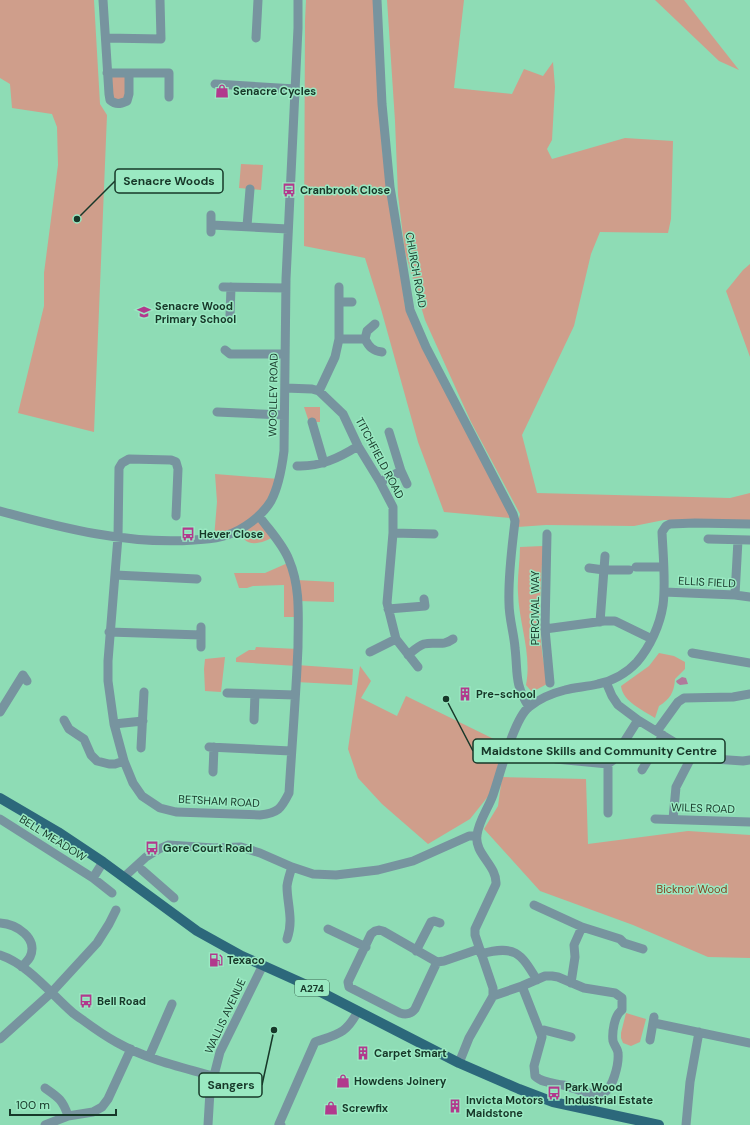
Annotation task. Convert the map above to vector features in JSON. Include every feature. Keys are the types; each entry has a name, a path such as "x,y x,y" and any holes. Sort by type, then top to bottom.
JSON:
{"main road":[{"name":"A274","path":"0,798 58,832 103,862 207,937 311,987 459,1063 519,1090 553,1102 653,1124"}],"street":[{"path":"103,0 109,94 110,100 116,104 126,101 129,94 129,73"},
{"path":"106,38 161,39 160,0"},
{"path":"256,38 258,0"},
{"name":"WOOLLEY ROAD","path":"0,511 43,522 118,537 176,541 214,538 240,530 259,516 271,501 279,479 284,451 286,288 298,0"},
{"name":"CHURCH ROAD","path":"377,0 382,104 390,187 410,310 426,347 513,514 515,521 509,570 509,603 511,624 516,648 516,679 522,697 529,707"},
{"path":"107,73 169,73 169,97"},
{"path":"215,84 295,88"},
{"path":"247,226 250,189"},
{"path":"212,224 288,229"},
{"path":"230,316 227,287 286,288"},
{"path":"285,388 312,389 320,391 335,357 339,339 339,287"},
{"path":"339,302 352,302"},
{"path":"375,324 367,331 365,339 370,347 376,351 382,352"},
{"path":"339,339 365,339"},
{"path":"225,350 230,354 285,354"},
{"name":"TITCHFIELD ROAD","path":"320,391 343,414 358,446 393,507 393,533 387,597 388,609 396,639 418,667"},
{"path":"217,412 284,415"},
{"path":"312,422 324,463"},
{"path":"389,432 401,471 407,484"},
{"path":"384,450 393,445"},
{"path":"297,466 310,466 324,463 340,457 358,446"},
{"path":"118,537 119,468 129,459 170,460 176,462 178,469 176,516"},
{"path":"380,482 401,471"},
{"name":"BETSHAM ROAD","path":"118,537 110,632 108,681 114,724 124,761 133,783 142,796 160,808 176,812 260,815 272,814 283,805 289,793 298,617 296,580 286,553 259,516"},
{"path":"459,1063 469,1038 494,996 493,988 475,936 475,929 496,884 496,878 494,872 478,847 477,836 480,823 492,797 516,726 524,712 529,707 553,693 566,689 597,685 606,682 621,676 636,663 652,639 660,620 664,592 662,532 666,526 670,524 695,523 750,524"},
{"path":"393,533 434,534"},
{"name":"PERCIVAL WAY","path":"548,534 545,629 550,682"},
{"path":"708,539 750,540"},
{"path":"735,595 738,540"},
{"path":"600,622 605,556"},
{"path":"589,568 604,570 663,567"},
{"path":"115,575 197,579"},
{"name":"ELLIS FIELD","path":"664,592 750,597"},
{"path":"388,609 425,606 424,600"},
{"path":"545,629 615,621 652,639"},
{"path":"110,632 201,631 201,647"},
{"path":"370,652 396,639"},
{"path":"408,655 417,647 426,644 446,644 453,639"},
{"path":"692,653 750,663"},
{"path":"0,712 23,675 27,681"},
{"path":"606,682 618,705 638,720 700,758 743,761 750,760"},
{"path":"142,748 144,692"},
{"path":"227,693 295,695"},
{"path":"254,720 255,694"},
{"path":"642,770 660,733 678,702 684,698 733,697 750,694"},
{"path":"64,720 70,729 84,739 96,762 115,764 124,761"},
{"path":"556,760 608,764 612,761 638,720"},
{"path":"114,724 143,721"},
{"path":"213,772 212,747 291,750"},
{"path":"673,819 676,788 693,754"},
{"path":"608,764 608,813"},
{"name":"BELL MEADOW","path":"0,819 93,878 112,893"},
{"name":"WILES ROAD","path":"655,819 750,822"},
{"path":"124,877 146,857 168,845 214,848 241,847 314,874 336,875 378,870 413,861 469,836 477,836"},
{"path":"93,878 103,862"},
{"path":"287,938 290,932 291,915 287,885 292,867"},
{"path":"142,870 174,898"},
{"path":"150,897 159,884"},
{"path":"534,905 582,927 620,939 624,943 643,949"},
{"path":"0,1039 51,993 97,943 116,910"},
{"path":"416,951 431,922 434,921 440,923"},
{"path":"0,923 19,929 31,940 32,949 30,957 22,967"},
{"path":"571,983 575,957 574,945 582,927"},
{"path":"328,929 366,947"},
{"path":"437,962 415,1009 409,1014 404,1015 349,987 348,982 372,934 379,930 437,962 480,952 502,950 511,951 526,961 537,980"},
{"path":"0,955 10,959 22,967 73,1012 95,1029 116,1042 149,1057 213,1076"},
{"name":"WALLIS AVENUE","path":"208,1125 210,1091 220,1052 263,965"},
{"path":"494,996 545,976 552,976 584,988 615,993 622,998 622,1010 619,1012 614,1026 613,1039 618,1053 617,1064 610,1088 603,1093 590,1093 538,1079 535,1076 533,1069 542,1037 522,986"},
{"path":"149,1057 172,1004"},
{"path":"281,1125 279,1124 315,1042 340,1034 352,1024 358,1011"},
{"path":"650,1040 654,1020 750,1043"},
{"path":"540,1032 544,1030 571,1037"},
{"path":"686,1125 690,1082 699,1032"},
{"path":"50,1124 68,1116 88,1114 102,1107 108,1099 131,1049"},
{"path":"45,1088 58,1097 64,1104 68,1116"}],"green space":[{"path":"0,0 94,0 100,104 107,115 94,432 18,413 44,306 44,273 58,165 57,127 52,114 12,108 10,84 0,78"},
{"path":"306,0 375,0 382,150 405,306 511,518 444,512 418,442 381,309 365,258 304,246"},
{"path":"387,0 464,0 454,88 512,94 524,69 543,76 553,62 555,87 552,140 547,149 552,159 625,138 673,141 671,219 668,233 600,232 591,254 574,326 522,435 537,493 730,498 750,493 750,521 664,520 634,526 546,525 517,527 520,514 471,422 425,320 405,252 398,195"},
{"path":"655,0 684,0 739,70 719,61"},
{"path":"107,73 129,73 129,94 115,104"},
{"path":"241,164 263,165 261,190 239,188"},
{"path":"750,264 750,357 726,291 743,270"},
{"path":"304,407 320,407 320,422 309,422"},
{"path":"215,474 279,479 259,516 274,536 263,542 251,543 244,539 240,530 214,538 217,502"},
{"path":"543,546 540,597 540,633 549,683 532,692 526,685 526,650 518,593 520,547"},
{"path":"290,562 296,580 334,582 334,602 298,601 298,617 284,617 284,585 239,588 234,573 265,573"},
{"path":"256,647 298,649 297,665 353,669 352,685 296,682 297,666 236,662 236,658 249,650 255,650"},
{"path":"659,653 674,656 685,662 685,669 675,679 674,688 671,695 659,706 655,718 639,709 629,701 625,697 621,686 649,666"},
{"path":"225,657 221,692 205,691 205,659"},
{"path":"360,666 371,681 361,698 397,716 406,696 504,744 490,794 470,819 428,844 382,804 358,778 348,749"},
{"name":"Bicknor Wood","path":"502,777 586,779 588,844 688,831 750,835 750,958 708,957 633,925 540,891 484,829 498,806"},
{"path":"626,1013 646,1019 640,1042 631,1046 623,1043 621,1038"}],"shaded area":[{"path":"682,677 686,678 688,684 680,685 677,683 676,681"}],"place":[{"name":"Senacre Cycles","path":"222,91"},
{"name":"Cranbrook Close","path":"289,190"},
{"name":"Senacre Woods","path":"77,219"},
{"name":"Senacre Wood Primary School","path":"144,312"},
{"name":"Hever Close","path":"188,534"},
{"name":"Pre-school","path":"465,694"},
{"name":"Maidstone Skills and Community Centre","path":"446,699"},
{"name":"Gore Court Road","path":"152,848"},
{"name":"Texaco","path":"216,960"},
{"name":"Bell Road","path":"86,1001"},
{"name":"Sangers","path":"274,1030"},
{"name":"Carpet Smart","path":"363,1053"},
{"name":"Howdens Joinery","path":"343,1081"},
{"name":"Park Wood Industrial Estate","path":"554,1093"},
{"name":"Invicta Motors Maidstone","path":"455,1106"},
{"name":"Screwfix","path":"331,1108"}]}
